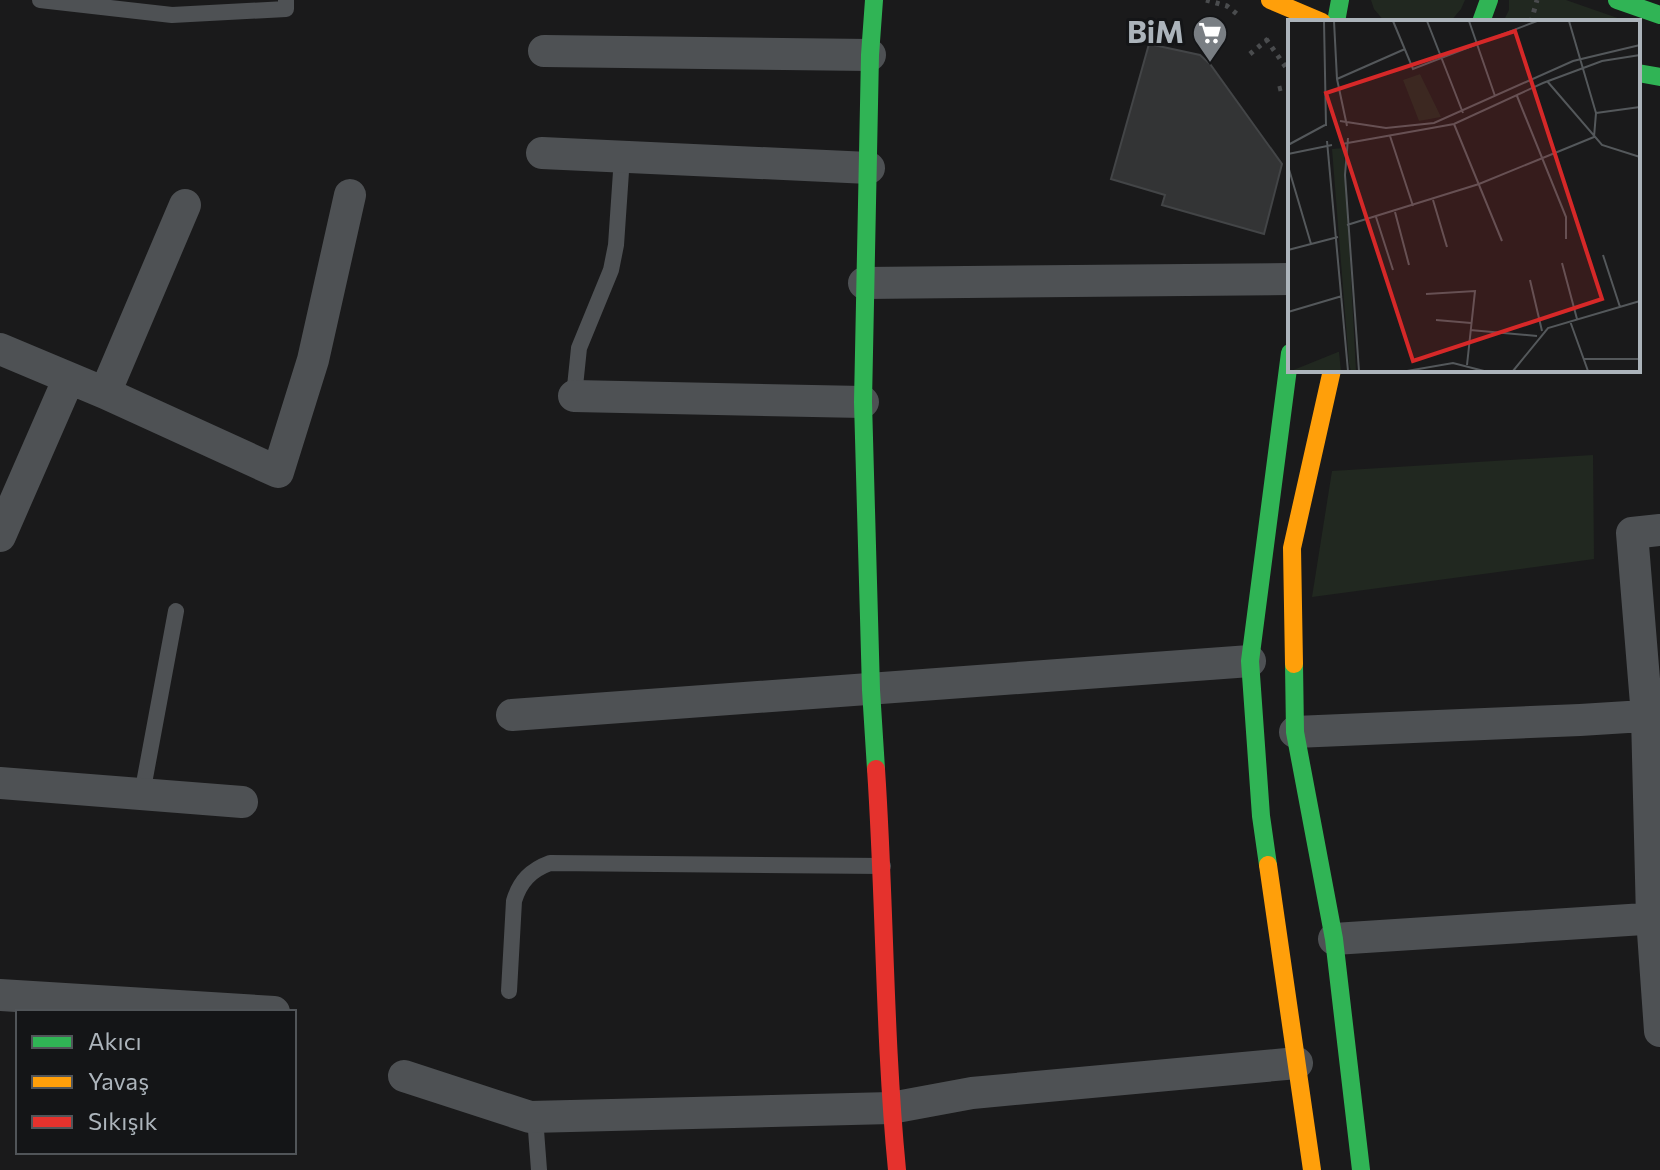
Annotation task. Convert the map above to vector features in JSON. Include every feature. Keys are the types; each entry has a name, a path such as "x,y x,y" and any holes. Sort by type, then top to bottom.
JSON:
{"street":[{"path":"874,0 870,55 863,402 871,690 883,866 891,1108 897,1170"},
{"path":"1270,0 1317,20"},
{"path":"1337,20 1342,0"},
{"path":"1342,0 1350,20"},
{"path":"1482,20 1489,0"},
{"path":"1617,0 1660,15"},
{"path":"544,51 870,55"},
{"path":"1640,73 1660,77"},
{"path":"542,153 869,168"},
{"path":"0,349 278,472 313,360 350,195"},
{"path":"105,393 185,205"},
{"path":"864,283 1288,279"},
{"path":"1288,368 1250,661 1261,816 1312,1170"},
{"path":"1332,372 1292,548 1295,732 1334,939 1361,1170"},
{"path":"0,536 69,378"},
{"path":"574,396 863,402"},
{"path":"1660,530 1632,533 1654,715 1660,1031"},
{"path":"512,715 1250,661"},
{"path":"1295,732 1654,715"},
{"path":"0,783 242,802"},
{"path":"1334,939 1656,918"},
{"path":"0,995 242,1010"},
{"path":"404,1076 535,1117 891,1108 972,1093 1297,1063"}],"lane":[{"path":"40,0 172,15 286,9 286,0"},
{"path":"574,396 579,348 611,270 616,245 622,157"},
{"path":"142,794 176,611"},
{"path":"509,991 517,890 530,873 550,863 883,866"},
{"path":"535,1117 539,1170"}],"path":[{"path":"1532,20 1537,0"},
{"path":"1278,89 1288,86"}],"shaded area":[{"path":"1371,0 1465,0 1452,20 1383,20"},
{"path":"1509,0 1566,0 1623,20 1504,20 1509,10"},
{"path":"1593,455 1594,559 1312,597 1332,471"}],"building":[{"path":"1149,44 1200,55 1210,64 1282,164 1264,234 1162,205 1165,195 1111,179"}],"traffic: fast":[{"path":"874,0 870,55 863,402 876,769"},
{"path":"1336,20 1340,0"},
{"path":"1482,20 1489,0"},
{"path":"1617,0 1660,15"},
{"path":"1640,73 1660,77"},
{"path":"1268,865 1261,816 1250,661 1288,368"},
{"path":"1294,664 1295,732 1334,939 1361,1170"}],"traffic: slow":[{"path":"1270,0 1317,20"},
{"path":"1294,664 1292,548 1332,372"},
{"path":"1268,865 1312,1170"}],"traffic: jam":[{"path":"876,769 897,1170"}],"place":[{"name":"BiM","path":"1210,64"}]}
